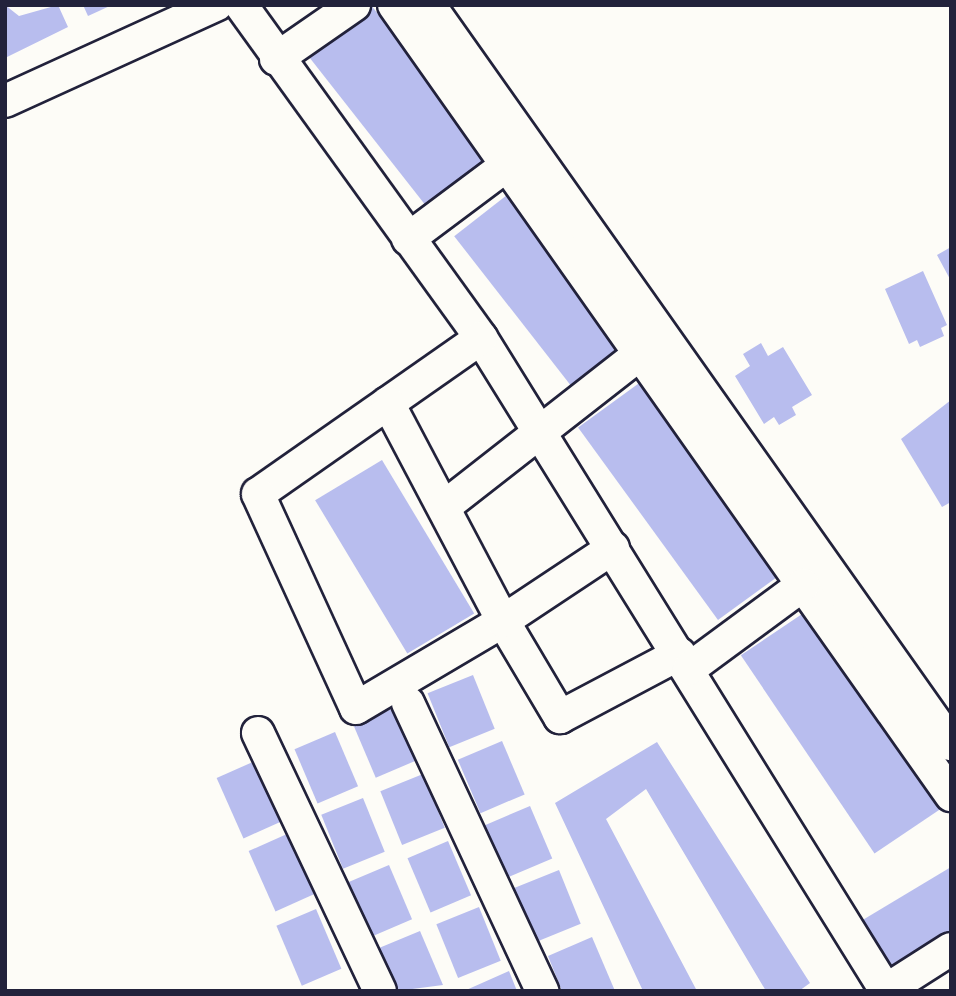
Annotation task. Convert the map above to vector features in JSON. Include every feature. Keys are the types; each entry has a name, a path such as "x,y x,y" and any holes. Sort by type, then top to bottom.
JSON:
{"street":[{"path":"5,101 216,5"},
{"path":"241,5 276,59 481,338 541,430 885,990 951,949"},
{"path":"276,59 354,5"},
{"path":"394,5 951,794"},
{"path":"429,5 951,744"},
{"path":"408,239 507,165"},
{"path":"481,338 258,494 356,708 503,621 613,548"},
{"path":"444,507 640,354"},
{"path":"388,403 503,621 560,717 684,661 803,584"},
{"path":"408,704 542,991"},
{"path":"258,733 380,991"}],"building":[{"path":"5,5 19,16 58,5 68,27 5,58"},
{"path":"83,5 112,5 88,16"},
{"path":"364,5 371,5 492,161 430,211 302,48"},
{"path":"507,195 623,344 571,385 454,236"},
{"path":"951,247 951,281 937,255"},
{"path":"923,271 947,325 941,328 944,336 920,347 917,340 909,344 885,289"},
{"path":"761,343 768,356 783,347 812,395 792,407 796,415 779,425 774,417 764,424 735,376 750,366 743,354"},
{"path":"642,381 782,574 718,620 578,427"},
{"path":"951,400 951,502 942,507 901,439"},
{"path":"382,460 474,613 407,654 315,500"},
{"path":"808,610 942,808 874,853 741,655"},
{"path":"473,675 495,729 449,747 428,693"},
{"path":"394,708 416,760 376,778 353,725"},
{"path":"335,732 358,786 318,804 294,749"},
{"path":"502,741 525,794 480,813 458,760"},
{"path":"657,742 810,983 799,991 766,991 646,789 606,819 697,991 643,991 555,803"},
{"path":"255,761 282,821 243,838 217,778"},
{"path":"423,774 445,828 402,845 380,791"},
{"path":"363,798 385,852 343,869 321,815"},
{"path":"530,806 552,858 507,878 485,825"},
{"path":"287,834 314,894 275,911 249,851"},
{"path":"448,841 471,895 431,913 407,858"},
{"path":"389,865 412,919 371,937 348,883"},
{"path":"951,867 951,930 882,972 851,927"},
{"path":"559,870 581,924 535,942 514,888"},
{"path":"479,907 501,961 458,978 436,924"},
{"path":"316,909 341,969 302,986 276,926"},
{"path":"420,931 443,985 397,991 379,948"},
{"path":"592,937 615,991 562,991 548,956"},
{"path":"509,971 517,991 464,991"}]}
